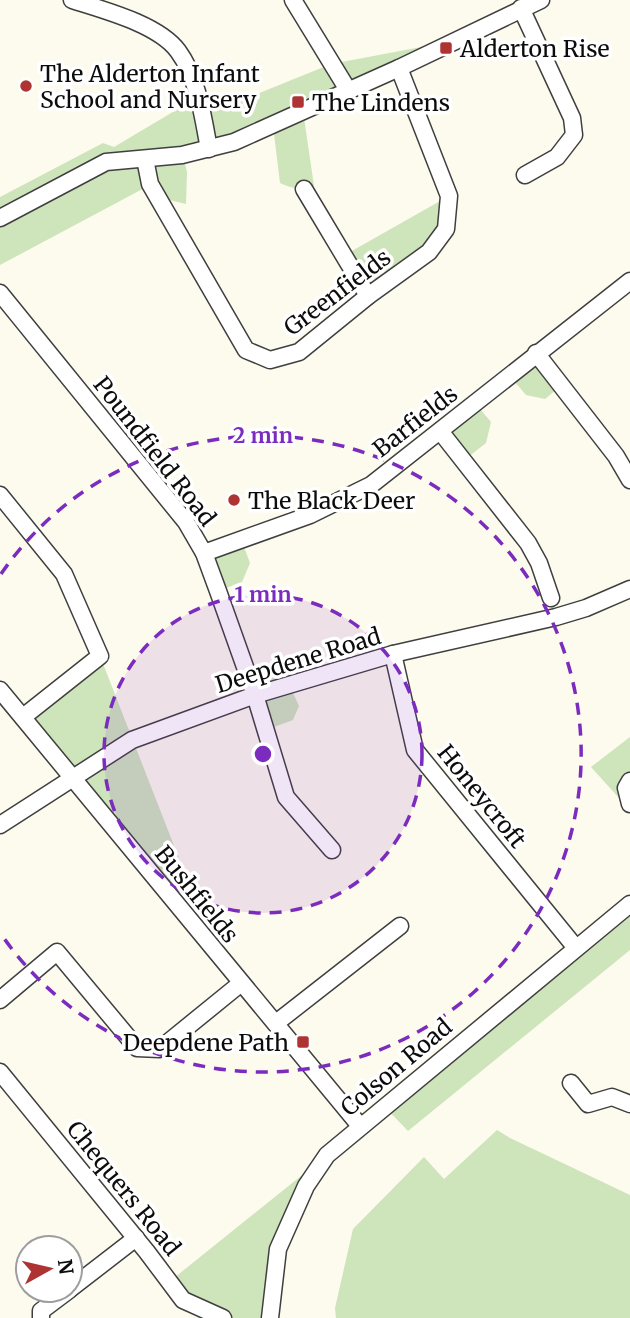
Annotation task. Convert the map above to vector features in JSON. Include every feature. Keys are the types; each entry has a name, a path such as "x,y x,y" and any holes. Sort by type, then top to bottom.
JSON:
{"street":[{"path":"72,0 152,30 177,49 188,68 209,149"},
{"path":"293,0 348,90"},
{"path":"0,218 106,162 182,155 234,142 399,68 541,0"},
{"path":"521,8 572,118 574,135 557,157 525,175"},
{"name":"Greenfields","path":"145,159 150,184 246,350 270,360 299,352 368,296 429,252 446,229 449,196 399,68"},
{"path":"304,189 368,296"},
{"name":"Barfields","path":"204,553 310,515 371,485 630,281"},
{"name":"Poundfield Road","path":"0,293 186,522 204,553 256,695"},
{"path":"536,353 623,452 630,480"},
{"path":"440,431 528,543 539,563 551,598"},
{"path":"0,495 64,574 100,656 23,717"},
{"name":"Deepdene Road","path":"0,825 132,740 256,695 393,654 556,617 586,608 630,589"},
{"name":"Honeycroft","path":"393,654 415,750 576,948"},
{"name":"Bushfields","path":"0,690 240,984 276,1023 360,1126"},
{"path":"256,695 286,797 332,850"},
{"path":"630,781 626,788 630,804"},
{"name":"Colson Road","path":"270,1318 278,1250 306,1186 327,1155 630,904"},
{"path":"276,1023 400,926"},
{"path":"0,1000 57,952 138,1048 160,1049 240,984"},
{"name":"Chequers Road","path":"0,1072 136,1238 183,1300 223,1318"},
{"path":"571,1083 589,1104 612,1097 630,1104"},
{"path":"84,1278 136,1238"},
{"path":"41,1318 41,1311 50,1304"}],"green space":[{"path":"453,41 303,111 314,186 297,188 280,183 273,126 183,155 187,172 186,204 157,197 150,185 0,265 0,197 103,143 114,147 188,103 202,112 257,94 331,64"},
{"path":"449,196 446,229 368,296 343,256"},
{"path":"536,353 561,386 545,399 526,395 509,375"},
{"path":"475,403 491,422 486,443 463,461 440,431"},
{"path":"241,539 250,563 242,582 218,591 204,553"},
{"path":"100,656 189,884 171,899 23,717"},
{"path":"278,660 299,706 293,720 266,730 247,670"},
{"path":"630,737 630,804 619,798 591,767"},
{"path":"630,904 630,950 408,1131 384,1106"},
{"path":"497,1130 630,1195 630,1318 336,1318 335,1308 353,1229 424,1157 444,1179"},
{"path":"327,1155 278,1249 270,1318 198,1318 169,1282"}],"place":[{"name":"Alderton Rise","path":"446,48"},
{"name":"The Alderton Infant School and Nursery","path":"26,86"},
{"name":"The Lindens","path":"298,102"},
{"name":"The Black Deer","path":"234,500"},
{"name":"Deepdene Path","path":"303,1042"}]}
